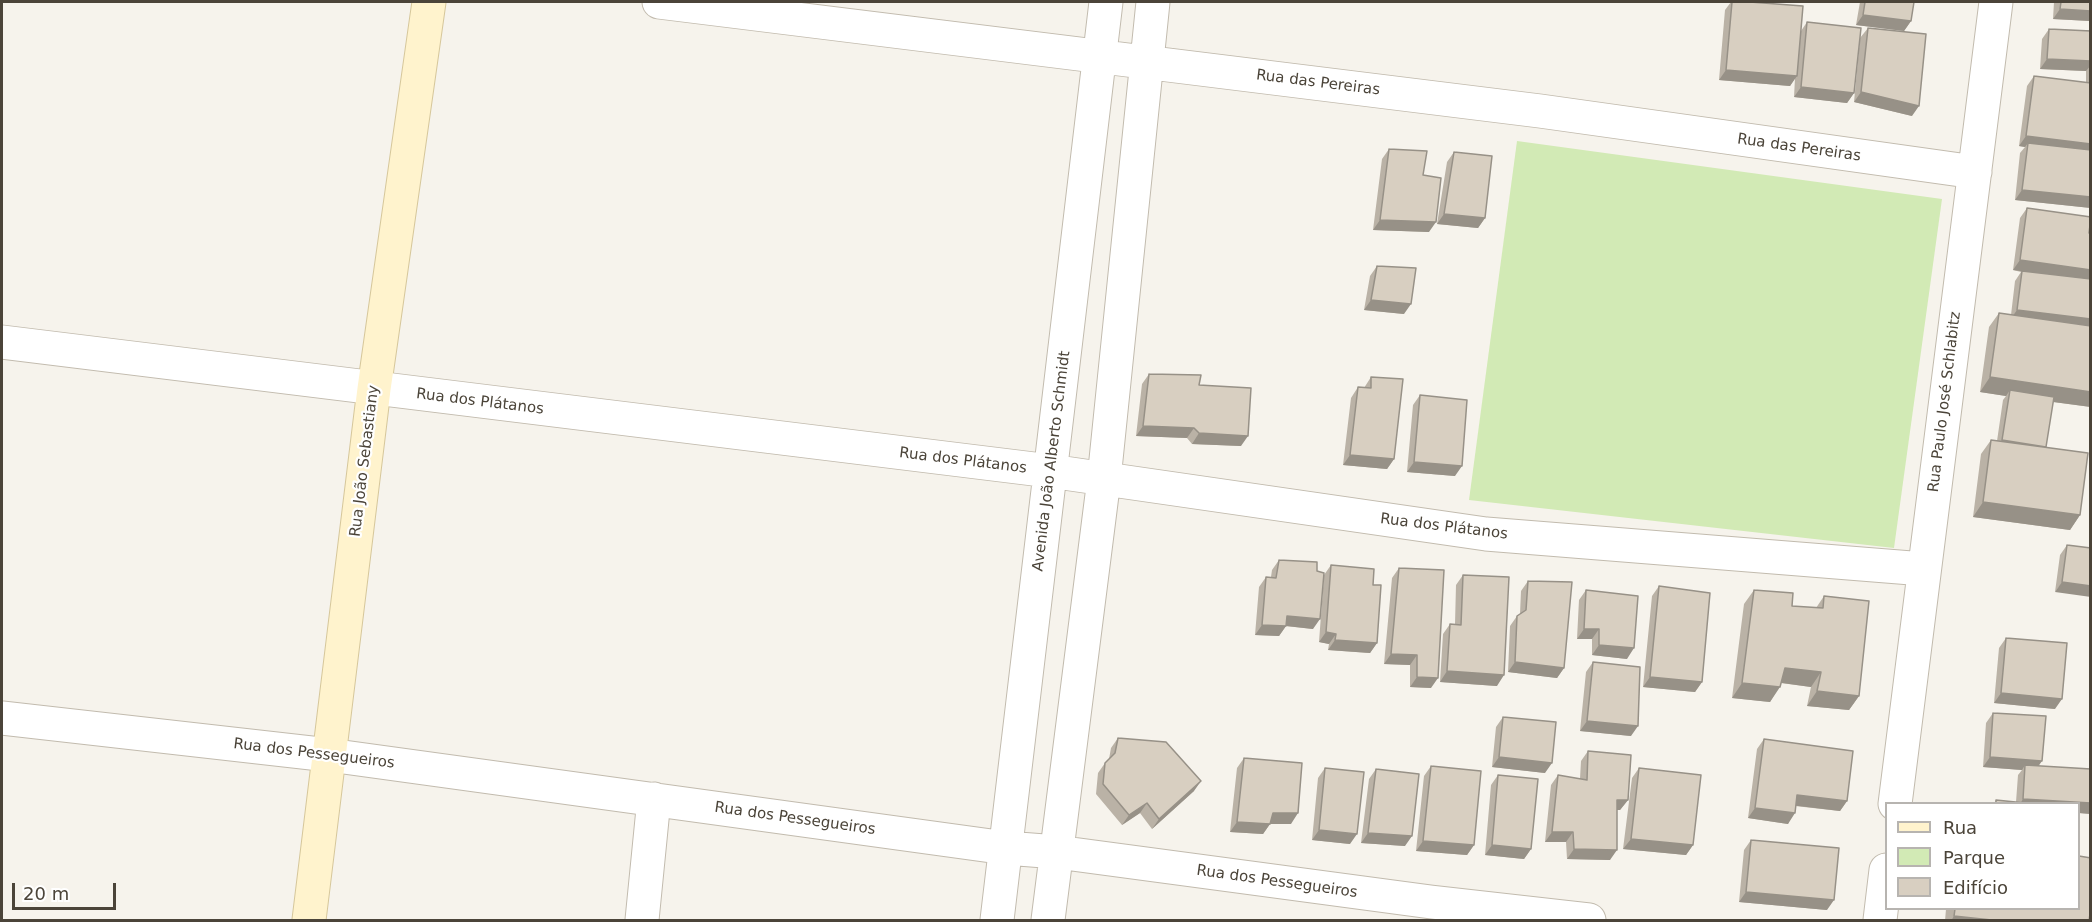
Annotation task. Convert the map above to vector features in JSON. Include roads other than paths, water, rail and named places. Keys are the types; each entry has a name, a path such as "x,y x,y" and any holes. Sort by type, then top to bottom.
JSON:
{"street":[{"name":"Rua João Sebastiany","path":"309,921 374,390 429,2"},
{"name":"Rua das Pereiras","path":"659,2 1540,111 1975,172"},
{"name":"Avenida João Alberto Schmidt","path":"997,921 1106,2"},
{"path":"1048,921 1104,479 1145,61 1153,2"},
{"name":"Rua Paulo José Schlabitz","path":"1895,802 1996,2"},
{"name":"Rua dos Plátanos","path":"2,342 374,390 1050,471 1486,534 1924,569"},
{"name":"Rua dos Pessegueiros","path":"2,718 329,755 1006,848 1057,852 1589,921"},
{"path":"642,921 654,799"},
{"path":"1880,921 1885,885"}]}
